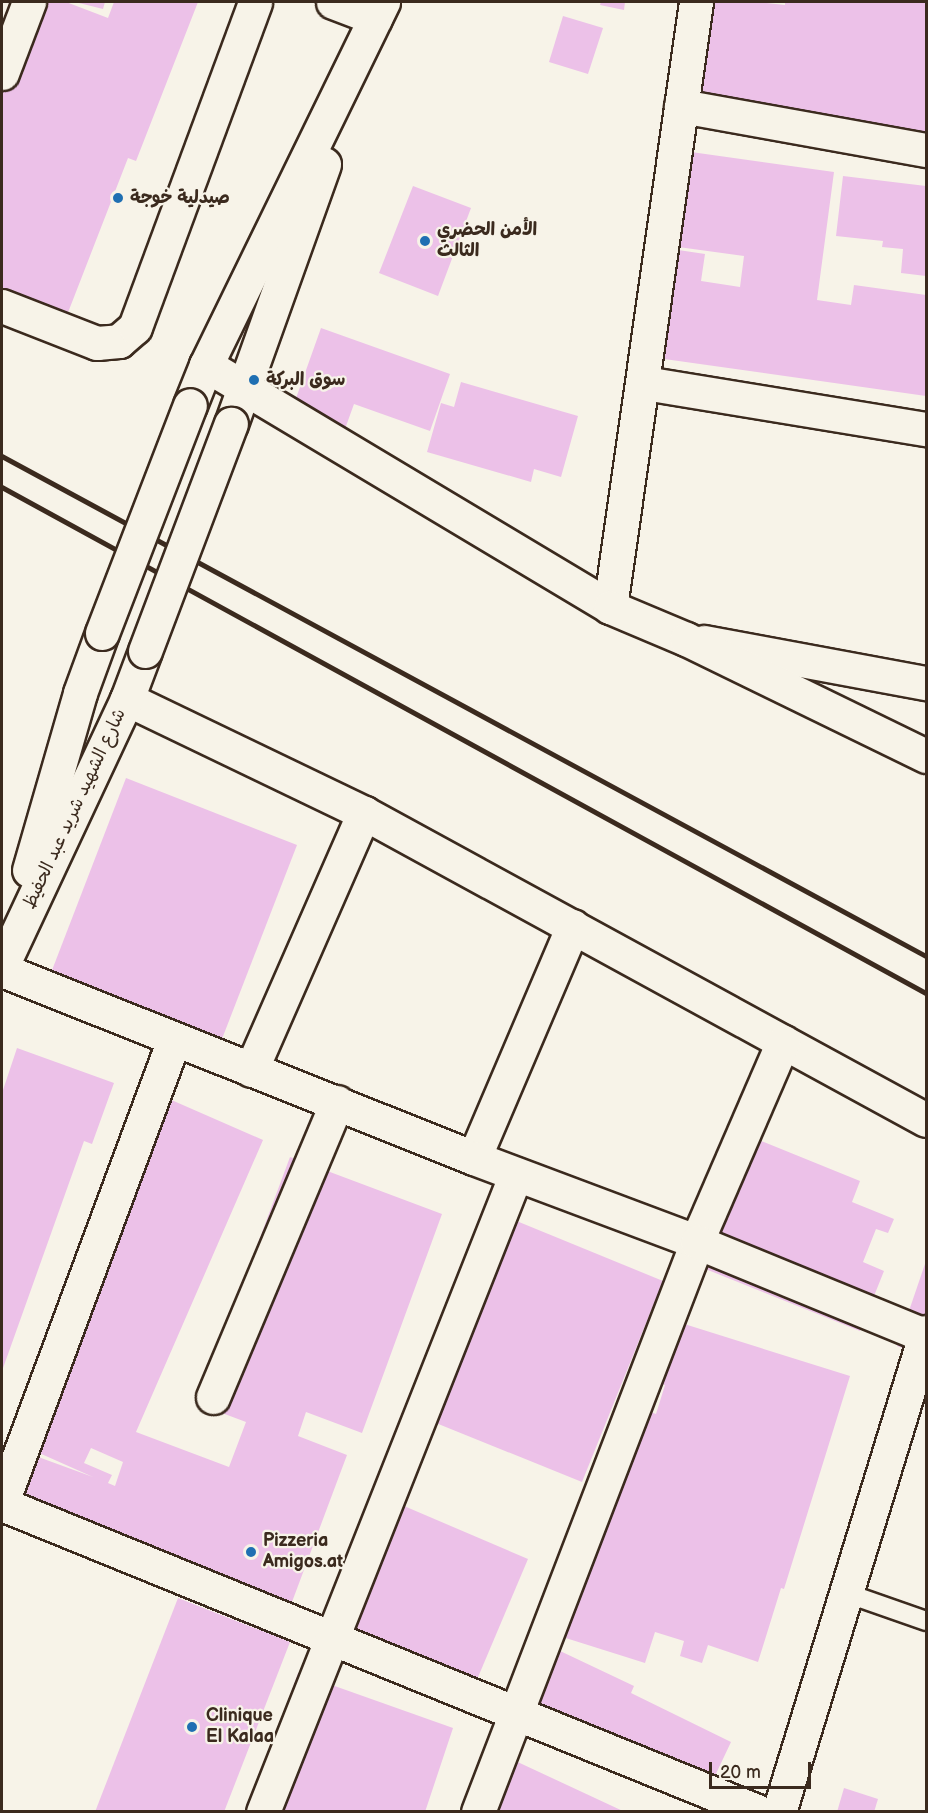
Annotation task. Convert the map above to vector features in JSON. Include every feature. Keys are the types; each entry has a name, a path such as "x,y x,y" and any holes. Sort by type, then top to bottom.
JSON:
{"street":[{"path":"2,73 30,2"},
{"path":"2,306 97,343 119,341 135,327 255,2"},
{"path":"333,2 379,10"},
{"path":"610,607 644,383 696,2"},
{"name":"شارع الشهيد شريد عبد الحفيظ","path":"2,967 80,693 190,405 206,365 379,10"},
{"name":"شارع الشهيد شريد عبد الحفيظ","path":"2,967 127,699 146,651 245,389 379,10"},
{"path":"681,106 927,150"},
{"path":"206,365 610,607 686,639 927,756"},
{"path":"644,383 927,429"},
{"path":"686,639 927,683"},
{"path":"127,699 364,813 927,1120"},
{"path":"251,1070 364,813"},
{"path":"474,1158 573,926"},
{"path":"2,967 174,1040 337,1102 474,1158 698,1242 926,1334 779,1812"},
{"path":"174,1040 2,1503 759,1812"},
{"path":"478,1812 698,1242 783,1042"},
{"path":"213,1397 337,1102"},
{"path":"262,1812 516,1174"}],"lane":[{"path":"846,1593 927,1621"}],"building":[{"path":"24,2 66,2 108,18 114,2 198,2 136,161 128,158 62,328 2,304 2,60"},
{"path":"75,2 105,2 103,9"},
{"path":"601,2 625,2 624,10 600,5"},
{"path":"707,2 758,2 785,5 785,2 926,2 926,134 694,104"},
{"path":"563,16 603,28 588,74 549,62"},
{"path":"684,151 834,172 817,300 851,305 854,285 926,295 926,396 650,357 665,248 705,254 701,281 740,287 744,256 671,246"},
{"path":"843,176 926,186 926,276 901,273 903,249 882,247 883,241 836,236"},
{"name":"الأمن الحضري الثالث","path":"413,186 471,208 438,296 379,273"},
{"path":"321,328 450,374 430,431 354,404 337,451 284,432"},
{"path":"461,382 578,416 561,477 534,469 531,482 427,452 441,403 454,407"},
{"path":"126,778 297,845 215,1057 44,991"},
{"path":"17,1048 114,1083 92,1144 84,1141 2,1371 2,1093"},
{"path":"160,1095 263,1140 136,1432 229,1467 246,1422 198,1404 290,1157 442,1214 362,1433 306,1412 298,1436 347,1455 286,1618 2,1511 11,1447 93,1477 10,1440","holes":["91,1448 123,1462 115,1486 108,1483 112,1475 84,1463"]},
{"path":"729,1128 860,1181 852,1202 894,1219 888,1233 876,1229 863,1262 884,1271 860,1331 678,1258"},
{"path":"507,1217 663,1281 582,1482 426,1419"},
{"path":"926,1261 926,1356 897,1346"},
{"path":"662,1317 850,1376 784,1589 781,1588 758,1662 708,1645 702,1663 680,1656 684,1641 655,1632 645,1663 553,1634 624,1403 656,1414 665,1385 643,1378"},
{"path":"376,1494 528,1559 473,1689 313,1643"},
{"name":"Clinique El Kalaa","path":"178,1598 290,1642 224,1812 95,1812"},
{"path":"539,1641 634,1686 631,1693 731,1742 705,1797 510,1703"},
{"path":"298,1673 453,1728 425,1812 249,1812"},
{"path":"494,1737 494,1751 625,1812 461,1812"},
{"path":"844,1788 878,1799 874,1812 837,1812"}],"railway":[{"path":"2,456 926,956"},
{"path":"2,487 926,993"}],"place":[{"name":"صيدلية خوجة","path":"118,198"},
{"name":"الأمن الحضري الثالث","path":"425,241"},
{"name":"سوق البركة","path":"254,380"},
{"name":"Pizzeria Amigos.at","path":"251,1552"},
{"name":"Clinique El Kalaa","path":"192,1727"}]}
